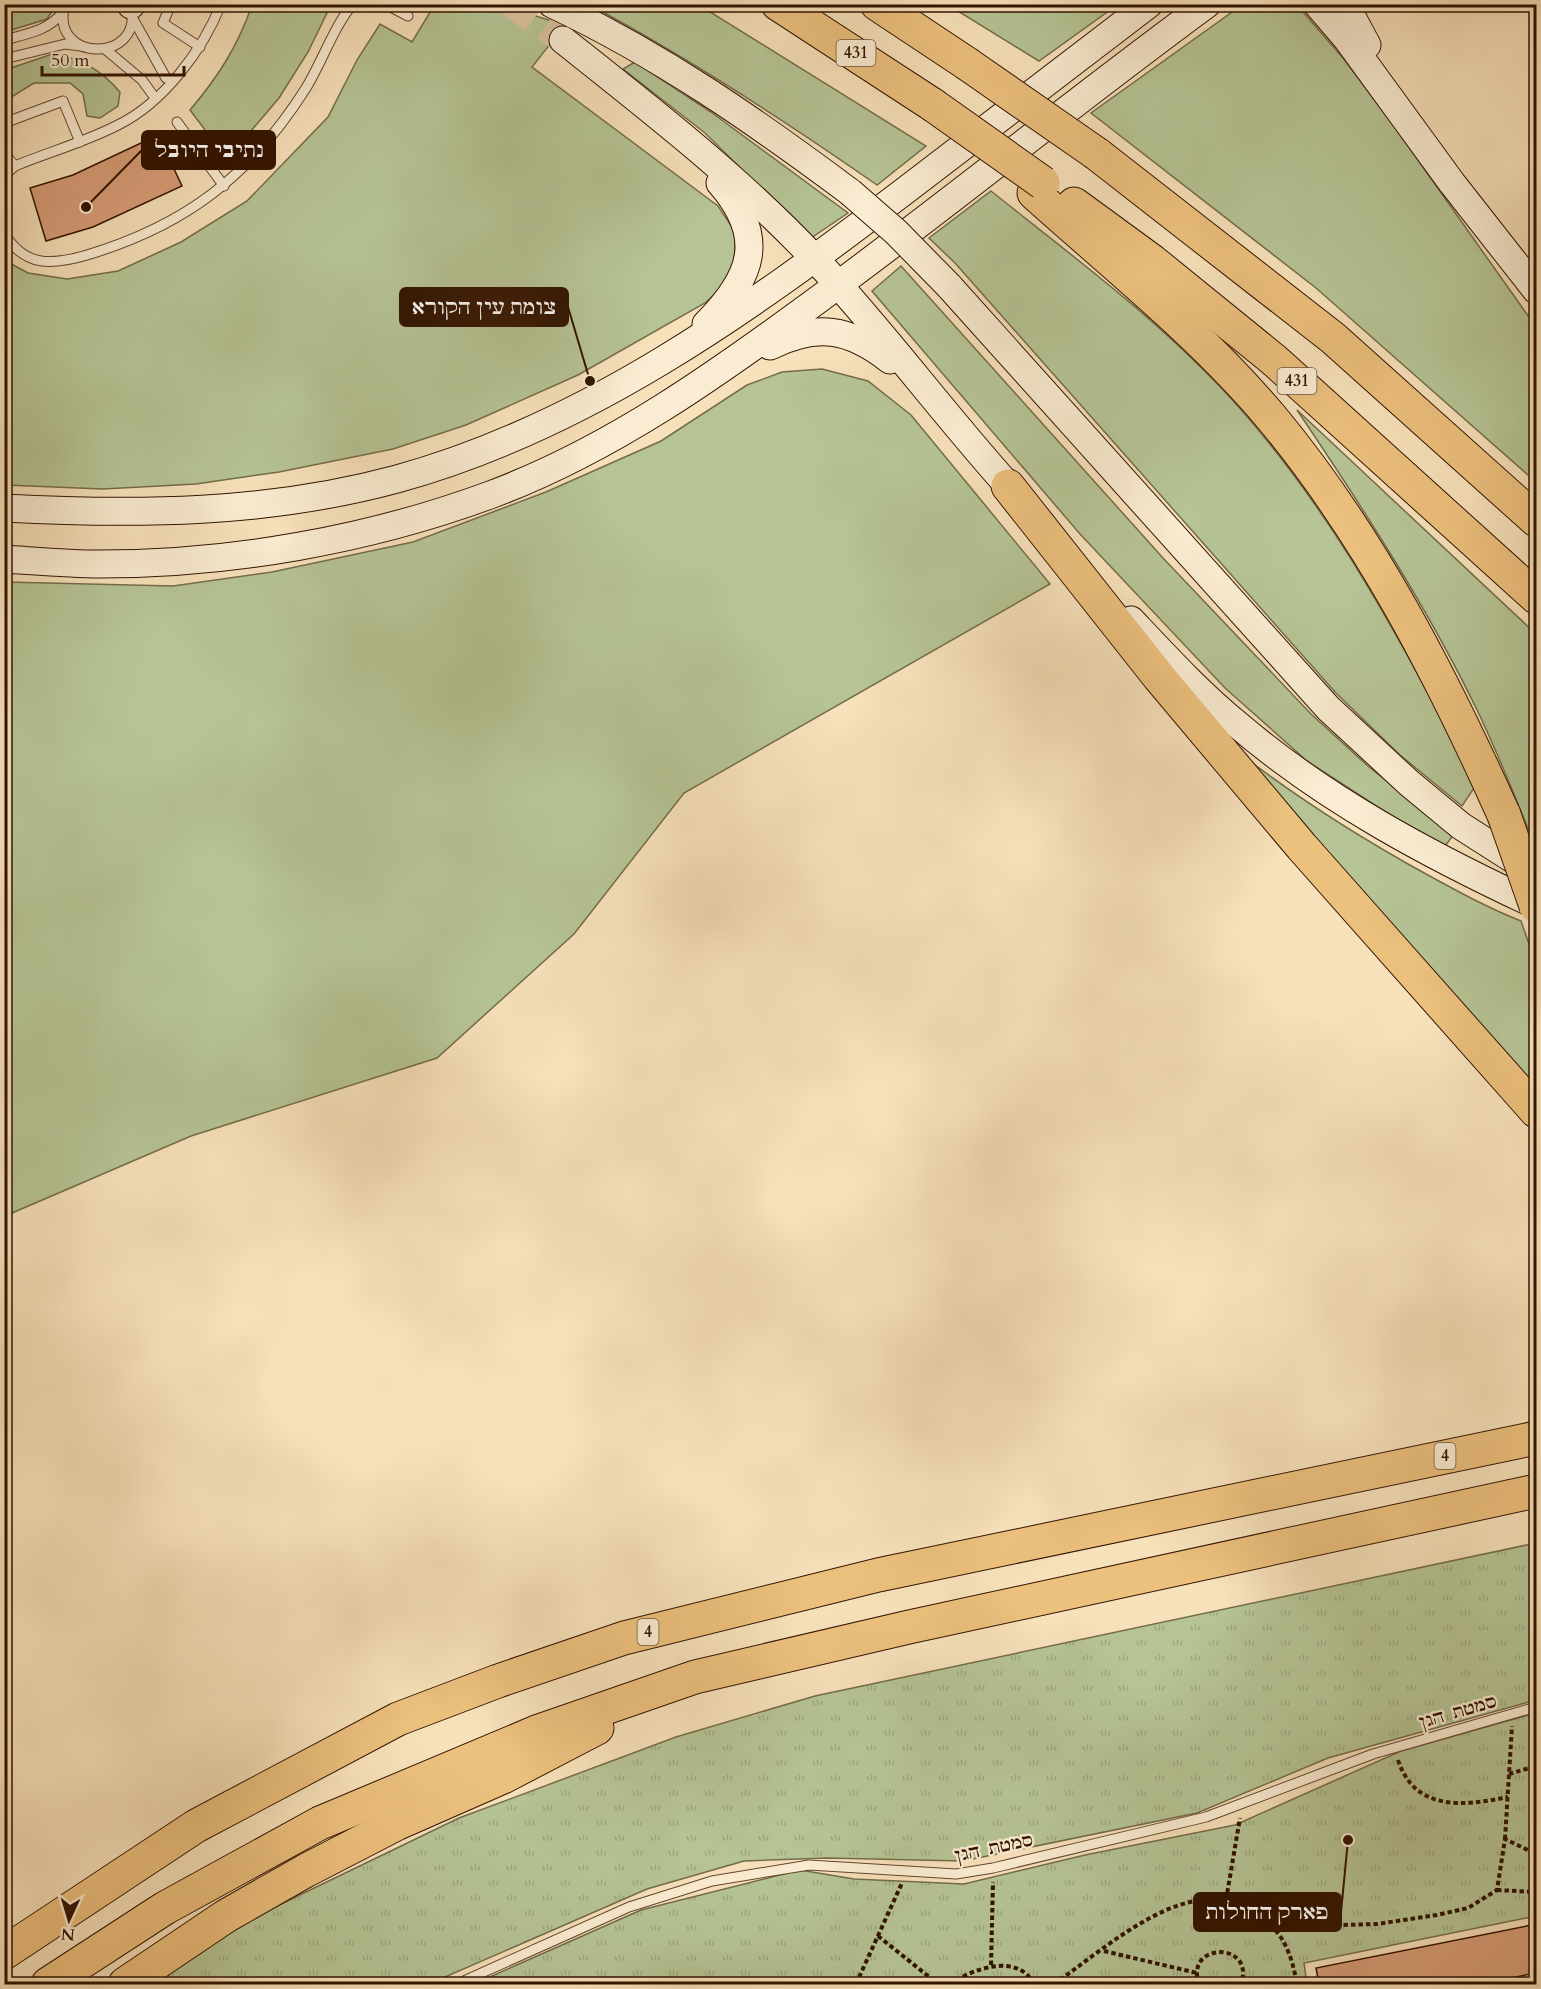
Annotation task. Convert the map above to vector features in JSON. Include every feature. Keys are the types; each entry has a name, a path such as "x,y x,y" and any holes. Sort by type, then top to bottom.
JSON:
{"highway":[{"name":"431","path":"778,4 942,112 1039,188 1152,261 1274,360 1536,597"},
{"path":"877,4 1097,154 1334,338 1536,519"},
{"path":"1039,188 1200,343 1271,417 1320,481 1378,568 1411,626 1475,750 1504,815 1536,906"},
{"path":"1391,389 1536,507"},
{"path":"1008,486 1159,678 1302,847 1536,1111"},
{"name":"4","path":"4,1953 196,1826 398,1719 509,1677 624,1638 866,1578 1536,1438"},
{"path":"48,1984 165,1908 320,1823 539,1731 695,1677 909,1627 1536,1491"},
{"path":"125,1984 226,1916 305,1871 396,1824 503,1777 695,1677"}],"main road":[{"path":"552,4 601,27 696,83 850,192 896,232 949,286 1328,708 1409,783 1461,826 1536,874"},
{"path":"4,508 162,513 210,511 327,494 396,479 454,460 539,426 721,326 815,259 1149,4"},
{"path":"4,559 100,564 165,561 243,554 333,540 406,522 491,494 548,470 652,414 723,369 838,285 1104,80 1207,4"},
{"path":"1317,4 1347,39 1536,290"},
{"path":"1345,4 1414,130"},
{"path":"563,40 666,122 747,192 815,259 1008,486 1155,645 1238,726 1274,754 1360,813 1445,862 1536,906"},
{"path":"666,122 740,209 750,239 743,275 723,306 677,352"},
{"path":"723,369 780,342 819,330 859,339 875,348 918,381"}],"lane":[{"path":"171,4 163,23 200,47"},
{"path":"4,176 15,166 121,124 155,98 200,47 221,4"},
{"path":"4,233 11,244 28,257 43,263 65,261 158,226 207,201 236,177 287,117 324,57 352,4"},
{"path":"386,4 408,16"},
{"path":"64,8 67,32 81,46"},
{"path":"4,40 41,30 52,24 64,8"},
{"path":"131,8 166,78 173,80"},
{"path":"105,50 124,38 131,8"},
{"path":"4,60 65,44 105,50 142,80 155,98"},
{"path":"4,123 63,101 80,142"},
{"path":"177,122 224,186"},
{"path":"4,153 15,166"},
{"name":"סמטת הגן","path":"457,1984 629,1907 712,1881 809,1864 956,1874 993,1868 1059,1850 1156,1831 1243,1803 1373,1754 1536,1707"}],"path":[{"path":"1497,1890 1505,1839 1513,1716"},
{"path":"1395,1750 1402,1770 1412,1787 1441,1802 1471,1804 1508,1797"},
{"path":"1509,1774 1536,1766"},
{"path":"1226,1900 1243,1803"},
{"path":"1505,1839 1536,1854"},
{"path":"991,1965 993,1868"},
{"path":"856,1984 907,1871"},
{"path":"1276,1927 1377,1924 1437,1915 1468,1908 1497,1890 1535,1892 1536,1907"},
{"path":"1054,1984 1150,1918 1190,1900 1215,1898 1241,1902 1276,1927 1284,1941 1297,1984"},
{"path":"878,1936 938,1984"},
{"path":"1103,1951 1197,1973"},
{"path":"1199,1984 1197,1973 1203,1959 1217,1951 1225,1952 1239,1960 1244,1975 1244,1984"},
{"path":"950,1984 991,1965 1010,1966 1031,1978 1034,1984"}],"green space":[{"path":"5,4 56,5 47,19 5,32"},
{"path":"435,4 500,5 565,25 532,67 718,206 736,233 734,261 724,286 705,303 578,375 466,425 393,449 279,472 196,484 103,489 5,485 4,260 28,273 67,279 118,271 181,242 247,201 328,117 357,60 380,24 412,42"},
{"path":"252,5 314,5 327,13 308,52 279,98 227,159 190,110 226,60"},
{"path":"590,5 699,5 926,146 877,185 736,91"},
{"path":"948,5 1117,5 1039,61"},
{"path":"1242,5 1297,5 1343,58 1391,122 1536,327 1536,482 1316,288 1091,113"},
{"path":"55,53 75,59 105,77 120,92 118,106 100,118 87,116 83,94 70,83 34,83 5,101 5,70"},
{"path":"635,62 711,112 848,213 811,238 705,133 623,69"},
{"path":"991,191 1112,287 1170,338 1225,392 1264,436 1332,530 1364,580 1421,681 1476,785 1462,806 1400,755 1335,692 955,263 929,238"},
{"path":"901,266 1163,558 1311,714 1369,767 1454,834 1443,849 1307,761 1225,688 1080,534 872,291"},
{"path":"822,369 868,381 911,415 1050,584 684,793 574,934 437,1058 191,1136 5,1216 5,582 173,586 272,572 413,542 546,492 661,441 747,385 782,372"},
{"path":"1297,410 1536,634 1536,848 1487,731 1438,636 1370,521"},
{"path":"1229,745 1300,797 1375,845 1461,893 1521,921 1536,964 1536,1088"},
{"path":"1536,1543 1536,1700 1328,1758 1197,1813 963,1861 827,1858 744,1861 647,1889 429,1984 149,1984 244,1922 459,1818 676,1737 815,1696"},
{"path":"1536,1713 1536,1916 1304,1963 1307,1984 474,1984 641,1910 800,1870 854,1879 964,1884 1085,1855 1235,1825 1401,1751"}],"building":[{"path":"158,135 182,186 93,227 46,241 30,188 73,175"},
{"path":"1532,1925 1536,1947 1536,1973 1480,1984 1319,1984 1316,1968"}],"tunnel":[{"path":"511,4 563,40"}],"place":[{"name":"נתיבי היובל","path":"86,207"},
{"name":"צומת עין הקורא","path":"590,381"},
{"name":"פארק החולות","path":"1348,1840"}]}
